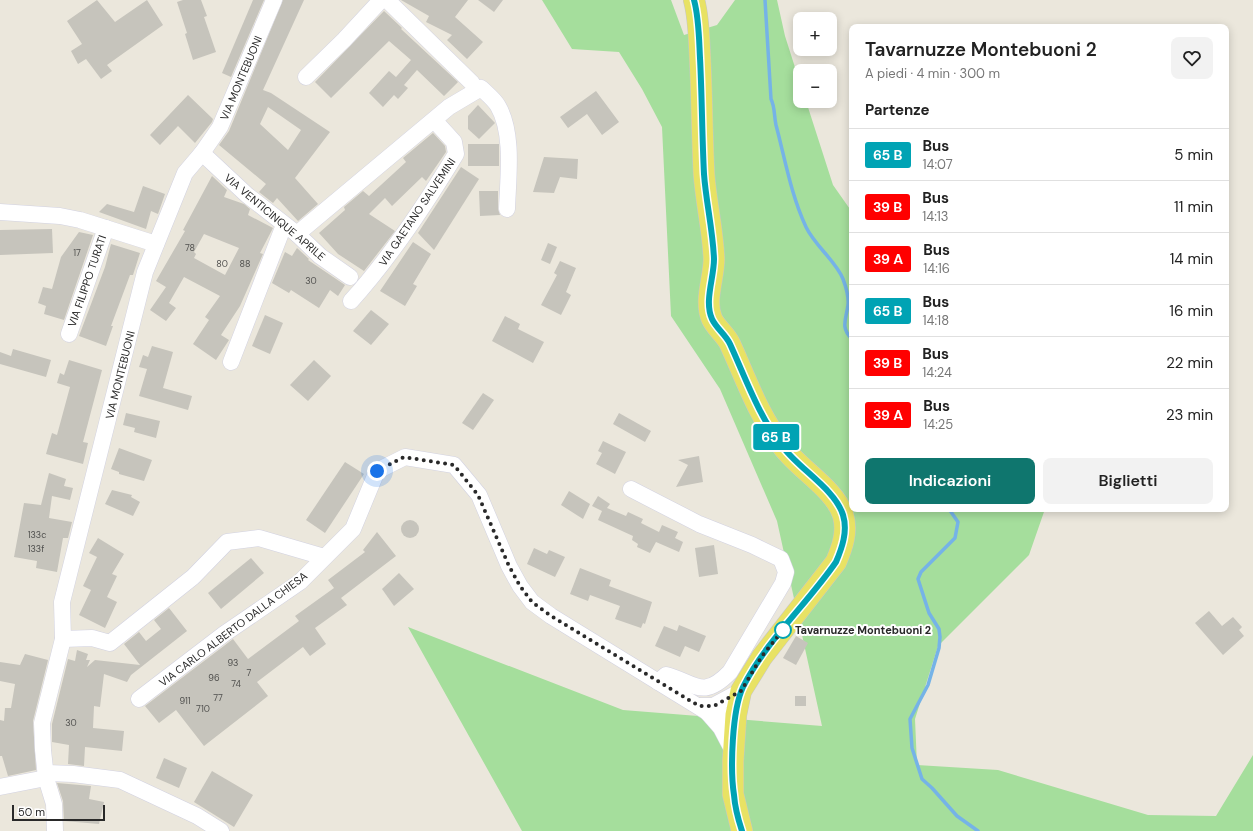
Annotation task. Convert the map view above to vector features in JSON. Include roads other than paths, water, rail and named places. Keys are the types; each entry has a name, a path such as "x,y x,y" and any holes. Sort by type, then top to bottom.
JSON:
{"main road":[{"path":"694,0 699,33 704,174 714,258 709,305 710,313 713,321 729,342 758,407 782,447 798,465 836,500 843,515 844,545 836,562 762,656 741,691 736,715 733,751 733,794 742,831"}],"street":[{"name":"VIA MONTEBUONI","path":"55,831 54,804 42,750 42,723 63,638 62,602 145,272 185,173 202,153 220,127 274,0"},
{"path":"306,77 344,40 381,0"},
{"path":"387,0 472,83"},
{"path":"231,362 290,229 450,107 481,88 497,105 507,124 507,209"},
{"name":"VIA GAETANO SALVEMINI","path":"351,301 370,280 413,220 456,154 454,142 434,120"},
{"name":"VIA VENTICINQUE APRILE","path":"202,153 247,196 290,229 320,256 350,277"},
{"name":"VIA FILIPPO TURATI","path":"0,212 60,216 106,228 156,244"},
{"name":"VIA FILIPPO TURATI","path":"69,334 106,228"},
{"name":"VIA CARLO ALBERTO DALLA CHIESA","path":"139,699 224,634 300,582 353,529 377,471 404,457 454,465 478,495 509,566 520,586 532,602 551,616 658,682 707,708 730,711 736,715"},
{"path":"631,489 699,524 752,545 781,559 786,572 783,583 730,672 722,680 703,688 692,686 666,675 658,682"},
{"path":"63,638 92,638 110,643 193,577 227,542 259,538 324,557"},
{"path":"760,621 781,633"},
{"path":"707,708 741,691"},
{"name":"VIA CARLO ALBERTO DALLA CHIESA","path":"707,708 721,728 733,751"},
{"path":"0,787 47,776 73,774 120,780 197,816 220,831"}],"waterway":[{"path":"765,0 771,99 774,108 776,125 796,202 806,227 815,241 836,266 843,279 848,302 845,327 849,336"},
{"path":"951,512 958,522 955,538 921,572 918,579 929,613 939,629 940,637 939,648 928,685 910,719 912,748 922,779 957,816 978,831"}],"place":[{"name":"Tavarnuzze Montebuoni 2","path":"783,630"}]}
